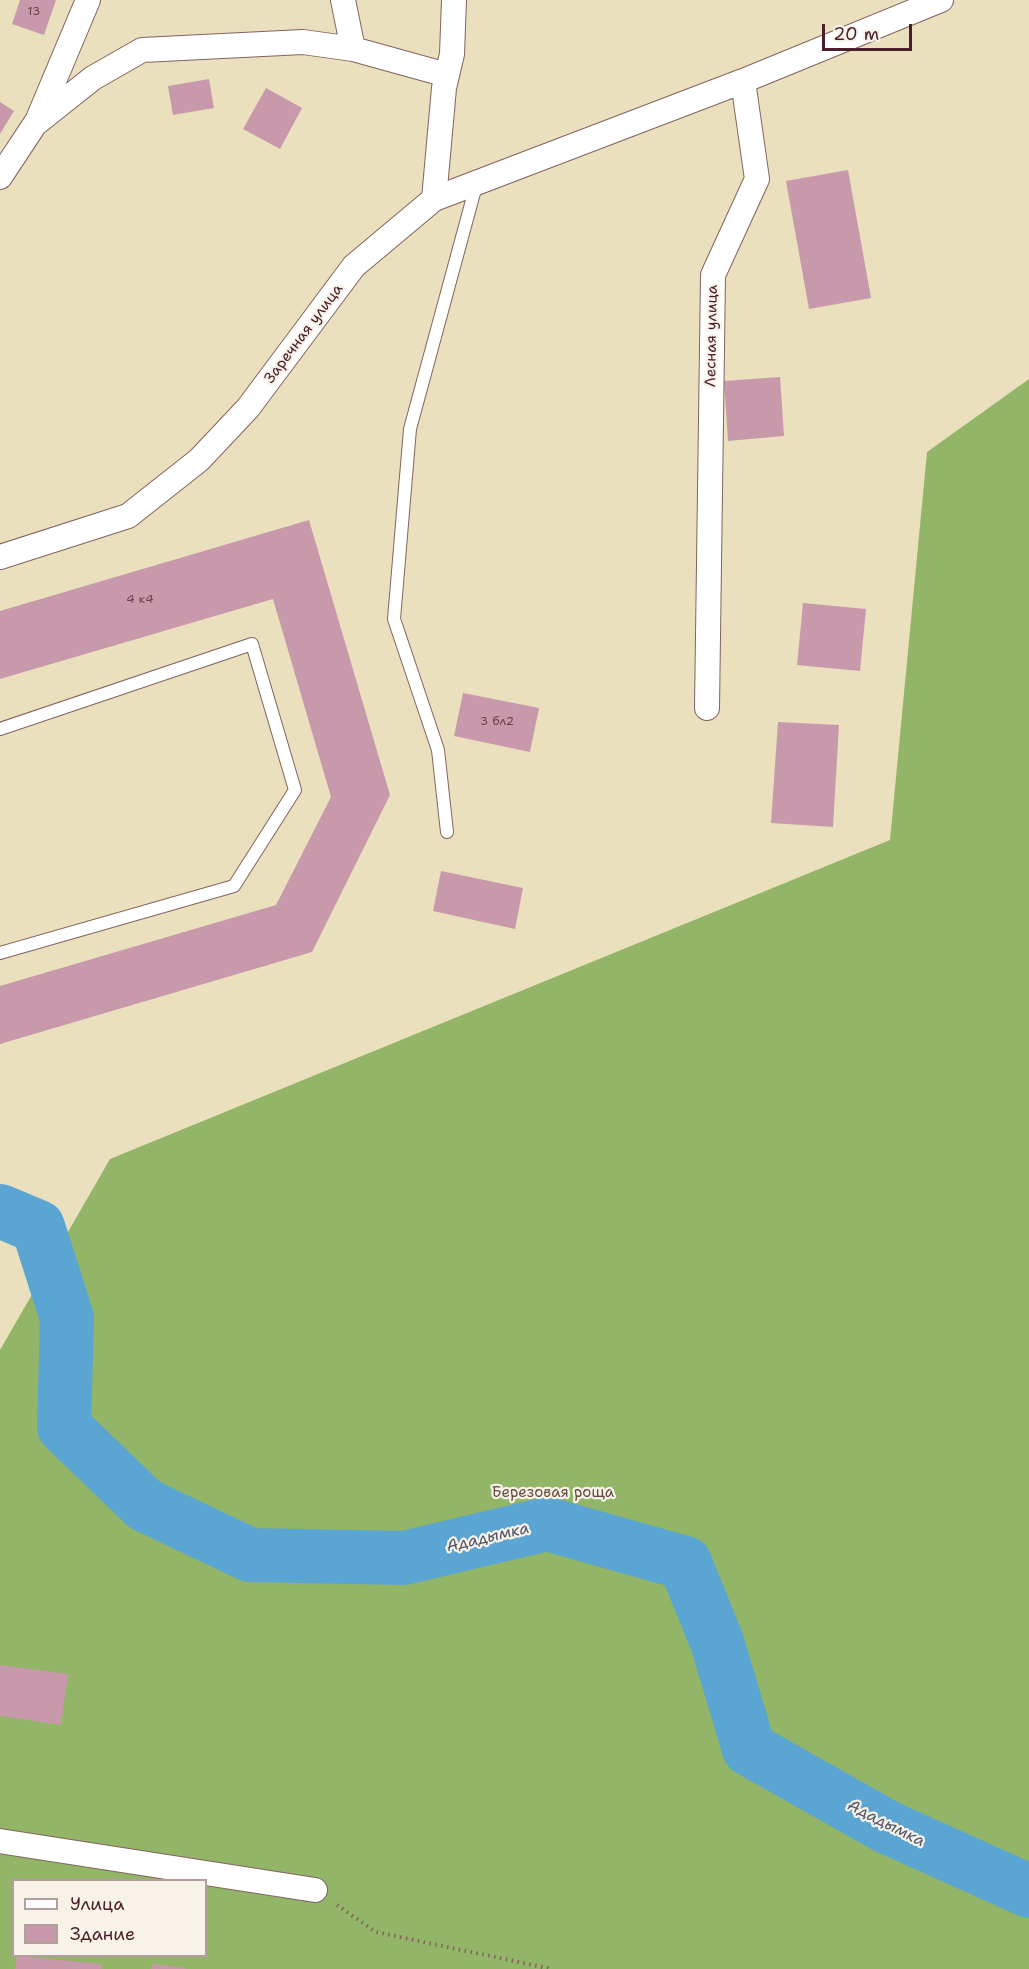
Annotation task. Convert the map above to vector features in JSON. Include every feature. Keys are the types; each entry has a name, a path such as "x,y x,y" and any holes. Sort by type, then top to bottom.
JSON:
{"street":[{"path":"0,177 35,124 88,0"},
{"path":"343,0 353,49"},
{"path":"434,199 447,75 452,54 454,0"},
{"path":"743,81 941,0"},
{"path":"35,124 93,78 142,50 303,42 353,49 447,75"},
{"name":"Заречная улица","path":"0,557 128,516 199,460 248,408 354,266 434,199 743,81"},
{"name":"Лесная улица","path":"707,708 713,275 757,179 743,81"},
{"path":"0,1841 315,1890"}],"lane":[{"path":"447,832 438,750 394,619 410,429 477,182"},
{"path":"0,729 252,644 296,790 234,886 0,953"}],"path":[{"path":"315,1890 376,1932 552,1969"}],"green space":[{"name":"Березовая роща","path":"1029,379 1029,1969 0,1969 0,1350 110,1159 890,840 927,452"}],"building":[{"path":"20,0 56,0 44,35 12,24"},
{"path":"209,79 214,108 173,115 168,86"},
{"path":"266,88 302,108 280,149 243,129"},
{"path":"0,102 14,111 0,134"},
{"path":"848,170 871,298 809,309 786,181"},
{"path":"780,377 784,436 728,441 724,381"},
{"path":"309,520 390,795 312,952 0,1044 0,986 276,905 331,797 273,599 0,679 0,611"},
{"path":"803,603 866,609 860,671 797,665"},
{"path":"463,693 539,708 530,752 454,736"},
{"path":"778,722 839,725 833,827 771,823"},
{"path":"441,871 523,888 515,929 433,911"},
{"path":"0,1665 68,1674 61,1725 0,1716"},
{"path":"17,1957 102,1964 102,1969 15,1969"},
{"path":"152,1964 186,1968 151,1969"}],"waterway":[{"name":"Ададымка","path":"0,1211 38,1227 67,1318 64,1427 145,1505 250,1555 404,1558 547,1524 685,1563 717,1642 749,1749 887,1827 1029,1891"}]}
